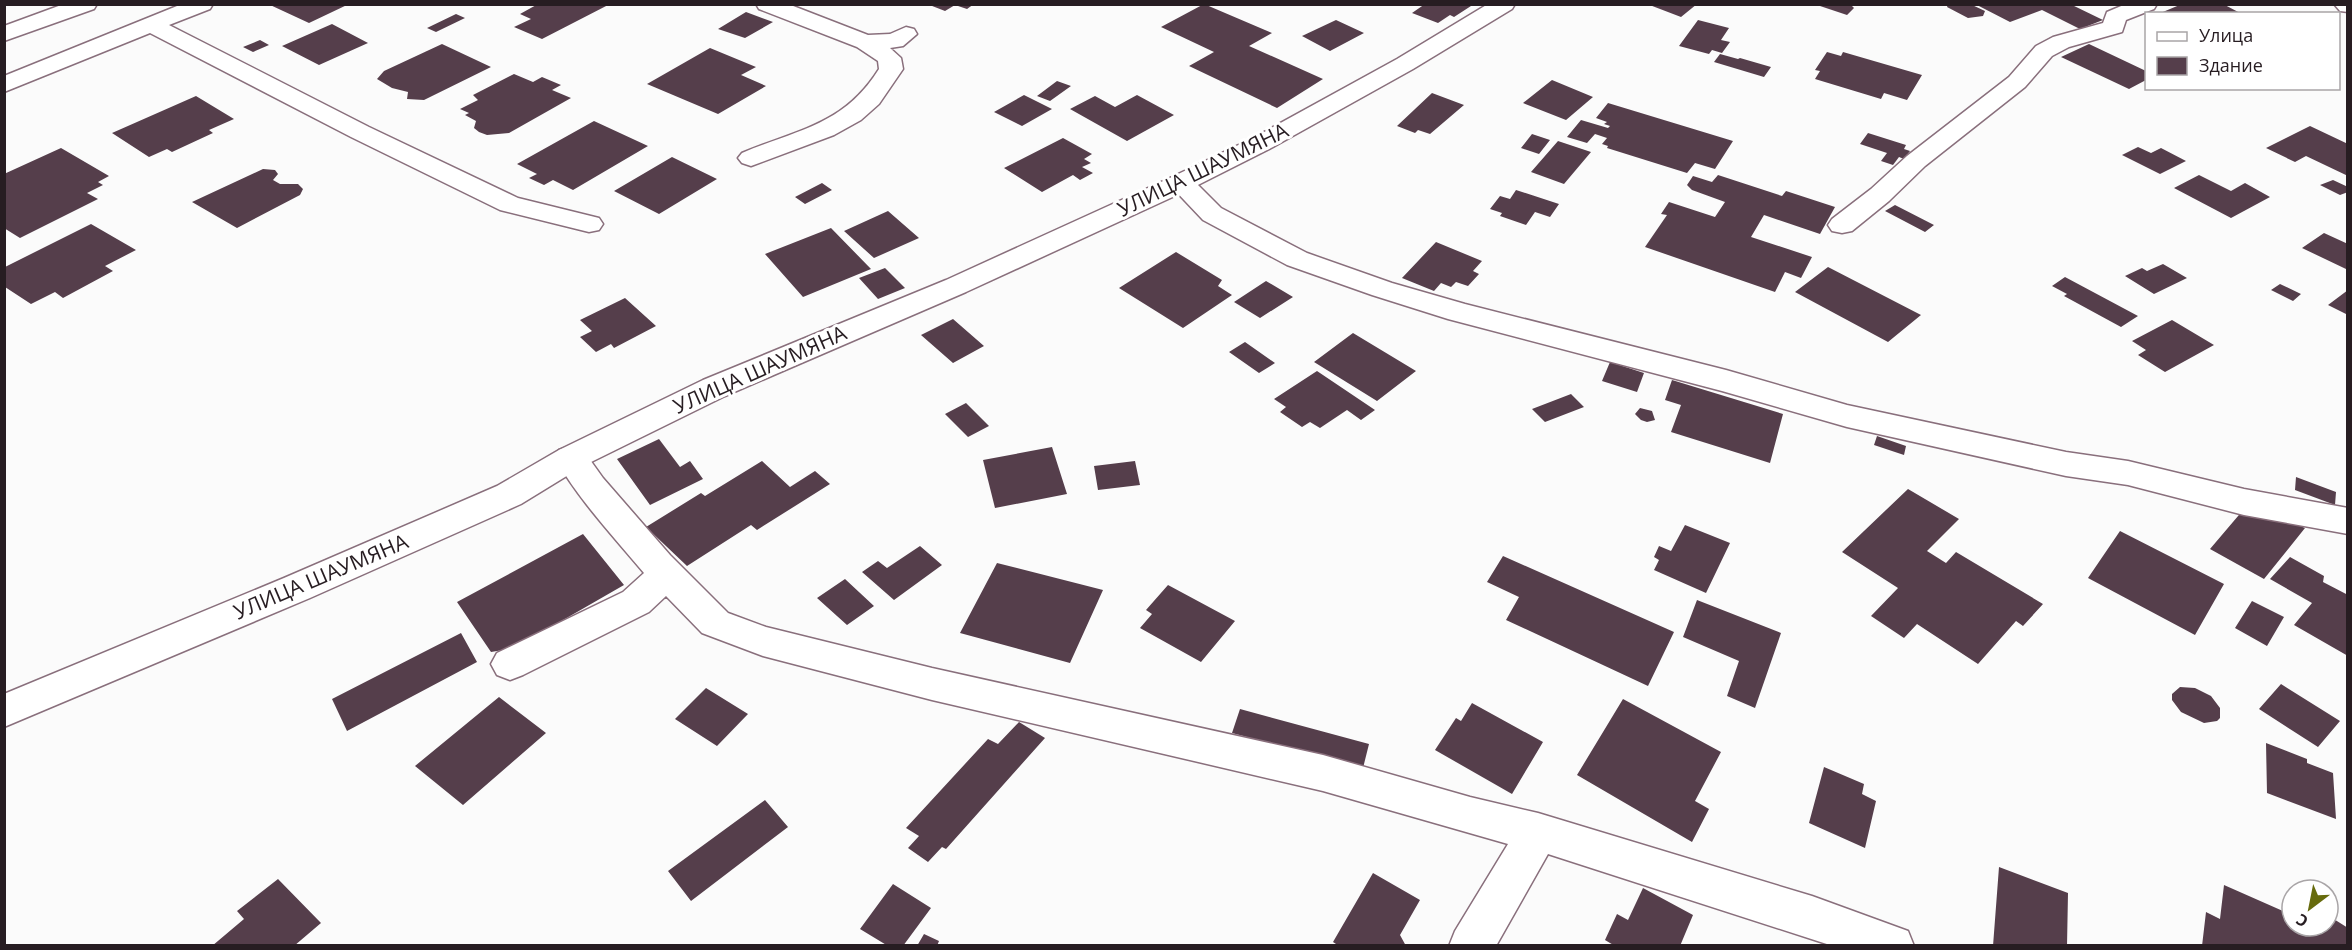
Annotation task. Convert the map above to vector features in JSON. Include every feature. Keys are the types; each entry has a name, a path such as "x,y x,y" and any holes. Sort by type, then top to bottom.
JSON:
{"street":[{"path":"4,34 86,4"},
{"path":"4,85 153,26 202,4"},
{"path":"752,158 781,144 833,126 863,108 891,69 889,58 865,42 767,4"},
{"name":"УЛИЦА ШАУМЯНА","path":"4,711 297,588 509,495 571,458 714,388 956,286 1181,183 1264,142 1405,64 1504,4"},
{"path":"1842,225 1880,195 1916,161 2017,82 2044,51 2061,42 2114,27 2115,17 2146,4"},
{"path":"153,26 360,132 509,204 589,224"},
{"path":"865,42 895,41 906,34"},
{"path":"1181,183 1212,214 1297,260 1447,309 1726,381 1847,416 2066,464 2128,473 2244,502 2348,521"},
{"path":"571,458 591,487 666,574 715,623 763,641 932,684 1323,773 1470,816 1538,832 1812,917 1892,945"},
{"path":"510,664 636,602 666,574"},
{"path":"1471,945 1538,832"}],"building":[{"path":"268,4 349,4 309,23"},
{"path":"538,4 610,4 542,39 514,27 531,19 520,14"},
{"path":"927,4 974,4 967,9 955,5 945,11"},
{"path":"1204,4 1272,33 1249,46 1323,79 1277,108 1189,66 1214,52 1161,27"},
{"path":"1425,4 1467,4 1471,6 1454,17 1450,15 1438,23 1412,13"},
{"path":"1647,4 1697,4 1681,17"},
{"path":"1850,4 1854,8 1847,15 1817,5"},
{"path":"1948,4 1970,4 1985,11 1983,16 1968,18 1947,7"},
{"path":"1975,4 2070,4 2103,20 2080,29 2042,10 2010,22"},
{"path":"2182,4 2223,4 2238,12 2163,12"},
{"path":"746,12 773,22 745,38 718,29"},
{"path":"456,14 465,18 436,32 427,28"},
{"path":"1336,20 1364,33 1330,51 1302,36"},
{"path":"1698,20 1729,28 1721,40 1730,42 1722,53 1712,50 1709,54 1679,46"},
{"path":"332,24 368,43 319,65 282,46"},
{"path":"260,40 269,45 253,52 243,47"},
{"path":"442,44 491,67 424,100 407,99 408,92 392,88 377,79 384,71"},
{"path":"2089,44 2145,71 2145,81 2129,89 2061,57"},
{"path":"710,48 756,67 741,75 766,86 718,114 647,84"},
{"path":"1827,52 1841,56 1843,52 1922,75 1907,100 1884,93 1881,99 1815,79 1820,71 1815,70"},
{"path":"1720,54 1771,67 1764,77 1714,62"},
{"path":"514,74 533,82 542,77 561,85 552,90 571,98 509,133 487,135 479,132 474,128 476,121 465,115 469,113 460,109 478,100 473,95"},
{"path":"1552,80 1593,97 1566,120 1523,103"},
{"path":"1057,81 1071,86 1050,101 1037,96"},
{"path":"1432,93 1464,105 1430,134 1418,130 1415,133 1397,126"},
{"path":"1024,95 1052,109 1022,126 994,112"},
{"path":"1137,95 1174,115 1127,141 1070,109 1095,96 1115,107"},
{"path":"196,96 234,119 209,130 213,133 172,152 167,149 149,157 112,133"},
{"path":"1608,103 1733,141 1715,169 1695,163 1687,173 1607,148 1608,146 1602,144 1607,138 1595,134 1587,143 1567,137 1581,120 1608,128 1610,126 1604,124 1607,122 1596,118"},
{"path":"594,121 648,146 573,190 553,180 544,185 529,178 537,174 517,164"},
{"path":"2310,126 2348,144 2348,176 2306,156 2295,162 2266,148"},
{"path":"1868,133 1906,145 1904,149 1910,151 1904,159 1899,157 1893,165 1881,161 1887,153 1860,144"},
{"path":"1532,134 1550,140 1539,154 1521,148"},
{"path":"1063,138 1092,154 1084,159 1091,163 1082,167 1093,173 1080,180 1073,175 1042,192 1004,168"},
{"path":"1558,141 1591,152 1564,184 1531,172"},
{"path":"2138,147 2151,153 2161,148 2186,161 2160,174 2122,155"},
{"path":"61,148 109,176 98,182 103,185 87,193 98,199 20,238 4,228 4,174"},
{"path":"672,157 717,179 659,214 614,191"},
{"path":"263,169 275,170 278,174 273,180 280,184 298,184 303,189 300,195 237,228 192,202"},
{"path":"1718,175 1782,196 1786,191 1835,207 1820,234 1764,215 1751,237 1812,257 1801,278 1785,272 1775,292 1645,247 1667,215 1661,214 1669,202 1715,217 1725,202 1692,190 1687,185 1693,176 1712,182"},
{"path":"2199,175 2231,191 2245,183 2270,197 2231,218 2174,188"},
{"path":"2333,180 2348,187 2348,192 2340,195 2320,185"},
{"path":"822,183 832,190 805,204 795,197"},
{"path":"1516,190 1559,204 1550,217 1535,212 1526,225 1500,216 1502,213 1490,209 1500,196 1510,199"},
{"path":"1895,205 1934,225 1925,232 1885,211"},
{"path":"888,211 919,238 874,258 844,231"},
{"path":"91,224 136,250 105,266 113,271 63,298 55,292 31,304 5,287 5,267"},
{"path":"831,228 871,269 803,297 765,254"},
{"path":"2324,233 2348,244 2348,268 2302,248"},
{"path":"1436,242 1482,261 1473,271 1479,274 1468,286 1456,282 1451,287 1441,283 1434,291 1402,278"},
{"path":"1176,252 1222,280 1218,286 1232,295 1183,328 1119,288"},
{"path":"2163,264 2187,278 2154,294 2125,276 2142,268 2147,271"},
{"path":"1828,267 1921,315 1888,342 1795,292"},
{"path":"885,268 905,288 878,299 859,278"},
{"path":"2065,277 2138,316 2121,327 2064,296 2067,294 2052,286"},
{"path":"1266,281 1293,297 1260,318 1234,302"},
{"path":"2280,284 2301,294 2293,301 2271,290"},
{"path":"2348,290 2348,315 2328,305"},
{"path":"625,298 656,326 614,348 611,344 596,352 580,337 592,331 580,320"},
{"path":"953,319 984,346 953,363 921,335"},
{"path":"2172,320 2214,345 2165,372 2138,355 2146,350 2132,341"},
{"path":"1353,333 1416,371 1377,401 1314,362"},
{"path":"1245,342 1275,363 1259,373 1229,352"},
{"path":"1610,362 1644,373 1637,392 1602,381"},
{"path":"1317,371 1375,410 1361,420 1347,410 1320,428 1310,422 1302,427 1280,412 1286,407 1274,399"},
{"path":"1672,380 1783,414 1770,463 1671,432 1681,405 1665,400"},
{"path":"1571,394 1584,407 1545,422 1532,409"},
{"path":"966,403 989,426 968,437 945,414"},
{"path":"1640,408 1652,411 1655,420 1647,422 1641,420 1635,414"},
{"path":"1877,436 1906,446 1904,455 1874,445"},
{"path":"659,439 680,467 690,461 703,479 650,505 617,459"},
{"path":"1052,447 1067,494 995,508 983,460"},
{"path":"762,461 790,487 815,471 830,484 757,530 751,525 687,566 646,527 701,493 705,496"},
{"path":"1135,461 1140,485 1098,490 1094,466"},
{"path":"2296,477 2336,492 2335,505 2295,490"},
{"path":"1908,489 1959,519 1927,551 1946,563 1956,552 2043,604 2023,626 2016,621 1978,664 1917,624 1904,638 1871,616 1898,588 1842,552"},
{"path":"2244,509 2305,528 2264,579 2210,549"},
{"path":"1685,525 1730,543 1706,593 1654,570 1659,560 1654,557 1659,546 1671,551"},
{"path":"2120,531 2224,584 2195,635 2088,578"},
{"path":"583,534 624,585 506,653 503,650 491,652 457,602"},
{"path":"920,546 942,565 894,600 862,572 878,561 887,568"},
{"path":"1503,556 1674,632 1648,686 1506,620 1519,597 1487,582"},
{"path":"2290,557 2324,576 2323,582 2348,595 2348,656 2294,625 2312,603 2270,579"},
{"path":"997,563 1103,590 1070,663 960,633"},
{"path":"845,579 874,606 847,625 817,598"},
{"path":"1168,585 1235,621 1201,662 1140,628 1152,614 1146,610"},
{"path":"1697,600 1781,633 1755,708 1727,696 1739,661 1683,637"},
{"path":"2252,601 2284,617 2267,646 2235,628"},
{"path":"461,633 477,662 347,731 332,699"},
{"path":"2281,684 2340,721 2318,747 2259,709"},
{"path":"2180,687 2195,688 2211,696 2220,708 2220,718 2217,721 2204,723 2181,712 2172,700 2172,694"},
{"path":"706,688 748,714 717,746 675,719"},
{"path":"499,697 546,733 463,805 415,766"},
{"path":"1623,699 1721,752 1695,801 1709,809 1692,842 1577,775"},
{"path":"1472,703 1543,742 1512,794 1435,750 1456,718 1461,721"},
{"path":"1240,709 1369,744 1363,768 1232,733"},
{"path":"1019,722 1045,738 946,849 942,847 928,862 908,848 919,836 906,828 988,739 998,744"},
{"path":"2266,743 2307,759 2307,763 2333,773 2336,819 2267,793"},
{"path":"1824,767 1864,784 1862,794 1876,801 1865,848 1809,823"},
{"path":"765,800 788,827 691,901 668,871"},
{"path":"1999,867 2068,893 2067,946 1993,946"},
{"path":"1373,873 1420,900 1400,935 1406,946 1339,946 1333,942"},
{"path":"278,879 321,923 294,946 212,946 244,919 237,911"},
{"path":"893,884 931,908 903,946 888,946 860,929"},
{"path":"2224,885 2280,910 2280,938 2340,938 2340,923 2348,928 2348,946 2202,946 2206,912 2220,919"},
{"path":"1643,888 1693,915 1680,946 1615,946 1605,940 1617,914 1628,920"},
{"path":"924,934 939,941 937,946 917,946"}]}
